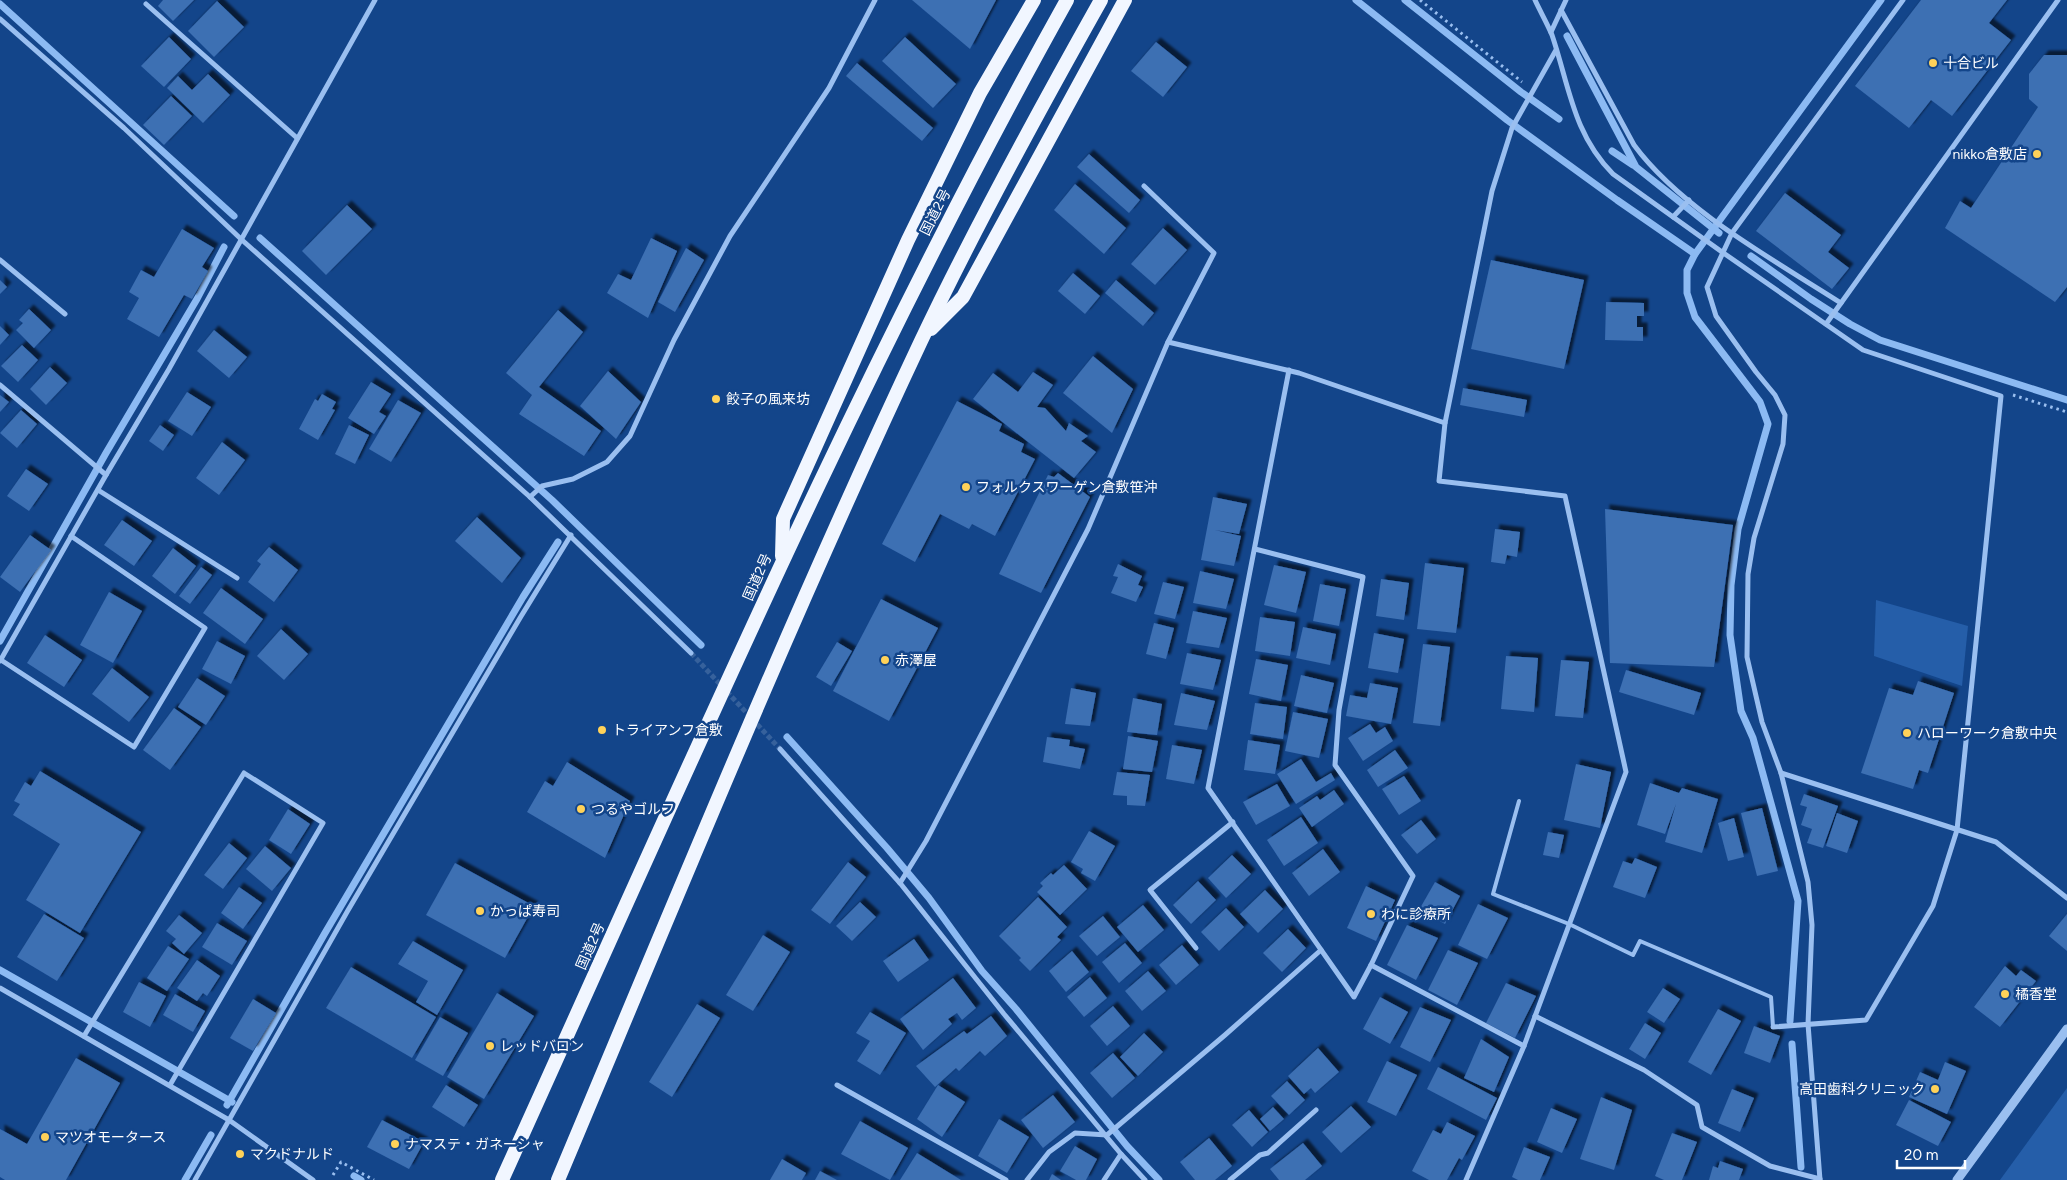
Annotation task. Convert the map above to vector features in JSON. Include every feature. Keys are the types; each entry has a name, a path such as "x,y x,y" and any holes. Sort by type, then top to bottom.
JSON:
{"highway":[{"path":"781,562 783,519 908,240 980,93 1034,0"},
{"name":"国道2号","path":"502,1180 781,562 889,337 1004,114 1067,0"},
{"path":"558,1180 796,614 922,339 1029,129 1101,0"},
{"path":"922,339 963,297 1125,0"}],"street":[{"path":"71,536 205,628 134,747 0,660 71,536 98,490 103,473 145,410 242,240 375,0"},
{"path":"532,495 542,486 573,479 607,462 630,436 674,340 730,236 829,88 874,0"},
{"path":"1535,0 1551,32 1566,88 1590,145 1601,162 1624,183 1863,350 2001,396 1957,830 1933,906 1866,1020 1773,1027"},
{"path":"1551,32 1566,0"},
{"path":"1535,1016 1644,1070 1697,1105 1702,1127 1770,1166 1820,1179 1808,1024 1812,925 1808,882 1782,774 1762,722 1747,657 1748,574 1754,538 1782,444 1785,416 1776,395 1756,372 1716,316 1707,287 1732,234 1903,0"},
{"path":"1826,324 2058,0"},
{"path":"146,4 297,138"},
{"path":"1561,10 1634,146 1648,164 1688,202 1732,234 1842,303"},
{"path":"0,18 124,128 242,240 532,495 571,536 691,653"},
{"path":"1466,1180 1524,1046 1626,772 1565,496 1439,481 1445,424 1492,191 1512,128 1556,50"},
{"path":"900,883 912,866 1088,528 1168,342 1214,253 1144,186"},
{"path":"1673,217 1688,202"},
{"path":"0,260 66,314"},
{"path":"1168,342 1289,370 1445,424"},
{"path":"1255,549 1363,577 1339,710 1335,765 1413,876 1354,997 1208,788 1289,370"},
{"path":"0,385 103,473"},
{"path":"98,490 237,578"},
{"path":"195,1180 342,921 520,618 571,536"},
{"path":"780,749 900,883 1004,1014 1108,1134 1121,1154 1145,1180"},
{"path":"84,1036 244,773 323,823 170,1085"},
{"path":"1782,774 1996,842 2067,898"},
{"path":"1196,948 1150,890 1232,822"},
{"path":"1027,1180 1050,1152 1075,1132 1108,1134 1225,1035 1321,950"},
{"path":"1371,964 1524,1046"},
{"path":"0,988 229,1120 313,1180"},
{"path":"1957,1180 2067,1030"},
{"path":"837,1085 1006,1180"},
{"path":"1230,1180 1260,1155 1268,1153 1316,1110"},
{"path":"1104,1180 1121,1154"}],"lane":[{"path":"1519,801 1493,894 1569,924 1633,955 1640,941 1771,997 1773,1027"}],"path":[{"path":"1420,0 1531,92"},
{"path":"2001,396 2016,395 2067,412"},
{"path":"333,1175 341,1162 374,1180"}],"shaded area":[{"path":"1876,600 1968,626 1962,686 1874,656"},
{"path":"2067,1088 2067,1180 2000,1180"}],"building":[{"path":"163,0 194,0 173,21 158,6"},
{"path":"912,0 996,0 970,49"},
{"name":"十合ビル","path":"1921,0 2007,0 1989,23 2011,40 1952,116 1931,100 1909,128 1855,86"},
{"path":"217,1 244,27 214,57 188,31"},
{"path":"169,37 191,59 164,87 141,66"},
{"path":"905,37 956,84 933,108 882,61"},
{"path":"1156,42 1187,67 1163,97 1131,71"},
{"name":"nikko倉敷店","path":"2044,55 2067,55 2067,287 2055,302 1945,228 1960,201 1971,208 2038,107 2029,99 2029,74"},
{"path":"857,63 933,128 922,141 846,76"},
{"path":"208,74 230,95 203,123 167,88 178,76 192,90"},
{"path":"171,96 192,116 164,145 143,125"},
{"path":"1089,154 1140,200 1129,213 1077,167"},
{"path":"1075,184 1126,228 1104,254 1054,210"},
{"path":"1785,193 1841,235 1828,252 1849,268 1832,289 1756,231"},
{"path":"347,205 372,229 326,275 302,251"},
{"path":"1163,228 1187,250 1155,285 1131,264"},
{"path":"182,229 214,248 202,267 208,271 192,299 184,295 159,337 127,319 139,298 129,292 141,270 154,277"},
{"path":"651,238 677,251 648,318 607,293 618,274 631,280"},
{"path":"686,248 704,260 675,312 658,302"},
{"path":"1491,260 1584,280 1564,369 1471,349"},
{"path":"1073,273 1100,296 1085,314 1058,291"},
{"path":"0,280 7,287 0,294"},
{"path":"1116,280 1154,313 1143,326 1105,293"},
{"path":"1606,302 1644,303 1644,316 1637,316 1637,327 1643,327 1643,341 1605,340"},
{"path":"29,309 51,330 34,348 16,330 23,323 19,320"},
{"path":"558,310 583,332 539,387 601,431 584,456 519,414 532,395 506,373"},
{"path":"0,326 9,335 0,345"},
{"path":"214,330 247,357 229,378 197,351"},
{"path":"22,345 38,360 18,382 1,366"},
{"path":"1093,356 1133,389 1112,433 1063,393"},
{"path":"50,367 67,383 46,405 30,389"},
{"path":"608,371 641,402 616,439 580,406"},
{"path":"1033,372 1053,385 1037,407 1045,408 1066,431 1069,423 1088,436 1081,441 1096,452 1074,478 973,399 993,373 1018,392"},
{"path":"371,382 391,394 379,412 386,416 374,434 348,418"},
{"path":"1463,388 1527,400 1524,417 1460,405"},
{"path":"187,392 211,407 192,436 168,421"},
{"path":"322,394 336,402 332,409 335,410 318,440 299,429 315,399 318,401"},
{"path":"0,395 9,402 0,412"},
{"path":"398,400 421,413 391,462 369,449"},
{"name":"フォルクスワーゲン倉敷笹沖","path":"957,401 1002,424 999,431 1024,444 1021,452 1035,459 995,536 972,524 969,529 940,514 915,562 882,544"},
{"path":"21,410 37,424 17,448 0,433"},
{"path":"160,425 174,435 163,451 149,441"},
{"path":"349,425 369,435 355,464 335,454"},
{"path":"222,442 245,460 219,495 196,478"},
{"path":"26,469 48,484 29,511 7,496"},
{"path":"1058,473 1090,497 1041,593 999,574 1048,475 1054,477"},
{"path":"1213,497 1247,504 1239,534 1215,530 1241,536 1234,566 1201,560"},
{"path":"1605,509 1733,525 1714,667 1610,663"},
{"path":"477,517 521,558 502,583 455,541"},
{"path":"122,520 152,541 134,566 104,545"},
{"path":"1495,529 1520,532 1517,557 1507,555 1505,564 1491,562"},
{"path":"30,535 51,550 20,592 0,577"},
{"path":"269,547 298,570 274,602 248,582 261,564 257,561"},
{"path":"173,548 196,566 175,594 152,576"},
{"path":"1425,563 1464,568 1456,633 1417,629"},
{"path":"1118,564 1142,576 1138,585 1143,587 1136,602 1111,593 1118,577 1113,576"},
{"path":"1274,565 1306,572 1296,613 1264,605"},
{"path":"201,567 212,575 190,604 179,596"},
{"path":"1200,571 1234,579 1226,609 1193,603"},
{"path":"1381,579 1409,583 1404,620 1376,616"},
{"path":"1163,582 1184,587 1175,619 1154,614"},
{"path":"1320,584 1346,589 1339,626 1313,621"},
{"path":"221,588 263,619 245,644 203,613"},
{"path":"109,592 142,611 113,663 80,645"},
{"path":"881,599 938,628 889,721 833,691"},
{"path":"1193,611 1227,618 1219,648 1186,643"},
{"path":"1260,617 1295,622 1290,656 1255,651"},
{"path":"1154,623 1174,628 1166,659 1146,654"},
{"path":"1303,627 1336,634 1330,665 1296,658"},
{"path":"281,629 308,654 284,680 257,656"},
{"path":"1374,633 1404,639 1398,673 1368,668"},
{"path":"45,635 82,660 64,687 27,663"},
{"path":"217,641 245,656 231,684 202,669"},
{"path":"837,642 852,651 831,686 816,677"},
{"path":"1423,644 1450,647 1440,726 1413,723"},
{"path":"1187,653 1221,660 1213,690 1180,684"},
{"path":"1506,656 1538,658 1534,712 1501,709"},
{"path":"1256,659 1288,665 1281,701 1249,694"},
{"path":"1561,660 1589,662 1583,718 1555,716"},
{"path":"112,668 149,697 129,722 92,694"},
{"path":"1626,670 1701,693 1694,715 1619,692"},
{"path":"1301,675 1334,683 1327,713 1294,706"},
{"path":"197,678 225,696 206,725 178,707"},
{"name":"ハローワーク倉敷中央","path":"1918,681 1954,693 1928,773 1919,770 1913,789 1861,773 1889,688 1913,695"},
{"path":"1370,683 1398,688 1391,724 1346,716 1350,695 1367,698"},
{"path":"1071,688 1096,693 1090,726 1065,724"},
{"path":"1181,693 1215,701 1207,730 1174,725"},
{"path":"1133,698 1162,704 1157,735 1127,732"},
{"path":"1255,703 1287,707 1283,739 1250,734"},
{"path":"174,708 201,727 170,770 143,750"},
{"path":"1293,712 1328,719 1319,758 1285,751"},
{"path":"1370,724 1376,733 1385,727 1393,741 1363,761 1348,738"},
{"path":"1128,736 1158,741 1152,772 1123,769"},
{"path":"1047,737 1070,740 1069,746 1085,749 1080,769 1043,762"},
{"path":"1248,740 1280,745 1275,774 1244,770"},
{"path":"1172,745 1202,750 1194,784 1166,779"},
{"path":"1395,750 1408,768 1378,787 1367,770"},
{"path":"1301,759 1316,782 1331,773 1335,780 1296,804 1277,774"},
{"path":"567,762 630,801 605,858 527,812 545,781 553,786"},
{"path":"1576,764 1611,772 1600,828 1564,820"},
{"path":"40,771 141,832 80,933 26,900 60,844 13,815 20,804 14,801 25,782 31,786"},
{"path":"1117,772 1150,775 1145,806 1127,805 1127,796 1113,795"},
{"path":"1404,776 1421,801 1399,815 1382,789"},
{"path":"1650,783 1679,793 1682,788 1718,799 1702,853 1665,842 1676,804 1665,834 1637,825"},
{"path":"1277,784 1290,806 1256,825 1243,802"},
{"path":"1334,790 1344,804 1312,827 1299,808 1317,796 1320,800"},
{"path":"1804,794 1838,806 1823,848 1807,843 1812,829 1801,825 1807,807 1800,805"},
{"path":"1762,808 1778,871 1757,876 1741,813"},
{"path":"288,809 310,824 291,854 269,840"},
{"path":"1837,813 1858,821 1847,853 1826,846"},
{"path":"1301,817 1318,843 1284,866 1267,840"},
{"path":"1734,818 1744,857 1728,861 1718,823"},
{"path":"1421,820 1436,839 1417,854 1401,835"},
{"path":"1089,831 1115,846 1095,881 1081,873 1083,869 1071,862"},
{"path":"1548,832 1564,835 1559,858 1543,855"},
{"path":"229,843 247,858 223,889 204,875"},
{"path":"265,846 291,868 272,891 246,869"},
{"path":"1323,849 1340,872 1309,896 1292,873"},
{"path":"1232,855 1251,874 1226,898 1208,878"},
{"path":"1635,858 1657,867 1645,898 1613,887 1623,861 1632,864"},
{"path":"848,862 866,877 830,924 811,910"},
{"path":"455,863 534,906 505,958 426,915"},
{"path":"1064,865 1087,889 1060,915 1037,892 1043,886 1040,883"},
{"path":"1198,881 1216,900 1191,924 1173,905"},
{"path":"1435,882 1460,896 1445,924 1419,910"},
{"name":"わに診療所","path":"1366,886 1395,900 1376,941 1347,928"},
{"path":"239,887 262,903 243,929 221,913"},
{"path":"1265,890 1283,909 1258,933 1240,914"},
{"path":"1038,897 1067,927 1057,937 1061,940 1030,971 1019,960 1021,958 999,936"},
{"path":"860,902 876,917 852,941 836,926"},
{"path":"1478,904 1508,918 1487,959 1458,945"},
{"path":"1143,905 1164,930 1138,952 1117,927"},
{"path":"1226,908 1244,927 1219,951 1201,932"},
{"path":"44,914 84,938 57,981 17,957"},
{"path":"2067,914 2067,951 2049,936"},
{"path":"179,915 202,933 184,954 172,943 176,939 166,931"},
{"path":"1103,916 1120,937 1097,956 1079,936"},
{"path":"217,923 247,941 232,965 202,947"},
{"path":"1407,925 1438,938 1416,980 1387,965"},
{"path":"1288,929 1306,948 1282,972 1263,953"},
{"path":"763,935 790,952 753,1011 726,995"},
{"path":"914,939 929,960 898,982 883,961"},
{"path":"413,941 463,970 437,1015 416,1002 428,981 398,964"},
{"path":"1125,943 1142,963 1119,983 1102,962"},
{"path":"1182,945 1199,965 1176,985 1159,965"},
{"path":"168,946 189,959 167,991 147,978"},
{"path":"1448,950 1478,963 1457,1005 1428,990"},
{"path":"1072,951 1089,972 1066,992 1049,971"},
{"path":"197,960 220,976 207,996 203,993 197,1001 177,988"},
{"name":"橘香堂","path":"2005,966 2016,976 2021,970 2036,981 2000,1027 1974,1007"},
{"path":"351,967 436,1017 412,1058 326,1008"},
{"path":"1148,971 1166,991 1142,1011 1125,991"},
{"path":"1090,977 1107,998 1084,1017 1067,997"},
{"path":"953,978 976,1008 962,1020 957,1013 948,1019 952,1024 923,1050 900,1019"},
{"path":"139,982 166,996 150,1027 123,1012"},
{"path":"1506,983 1536,996 1515,1038 1486,1023"},
{"path":"1663,988 1680,999 1664,1023 1647,1012"},
{"path":"497,993 534,1016 484,1099 447,1077"},
{"path":"175,994 205,1011 193,1032 163,1015"},
{"path":"1380,997 1408,1012 1390,1044 1363,1029"},
{"path":"253,999 276,1013 253,1051 230,1038"},
{"path":"697,1004 720,1018 672,1097 649,1082"},
{"path":"1113,1006 1130,1026 1107,1046 1090,1026"},
{"path":"1420,1007 1451,1020 1430,1062 1400,1047"},
{"path":"1718,1009 1741,1021 1711,1075 1688,1062"},
{"path":"870,1012 906,1033 880,1075 857,1061 870,1041 856,1033"},
{"path":"991,1016 1007,1036 985,1056 980,1051 959,1071 956,1068 935,1087 916,1066 964,1031 967,1034"},
{"path":"440,1017 468,1033 443,1076 415,1060"},
{"path":"1645,1023 1661,1033 1645,1059 1629,1049"},
{"path":"1754,1026 1780,1036 1770,1063 1744,1053"},
{"path":"1144,1033 1163,1052 1138,1076 1120,1057"},
{"path":"1481,1039 1509,1057 1494,1092 1464,1078"},
{"path":"1318,1048 1339,1072 1315,1093 1311,1088 1304,1094 1288,1076"},
{"path":"1113,1053 1135,1078 1112,1098 1090,1073"},
{"path":"76,1058 120,1083 66,1180 5,1180 0,1177 0,1129 27,1144"},
{"path":"1387,1061 1417,1075 1396,1116 1367,1102"},
{"name":"高田歯科クリニック","path":"1945,1062 1966,1071 1947,1114 1909,1097 1920,1072 1938,1080"},
{"path":"1438,1067 1497,1098 1486,1120 1427,1089"},
{"path":"1287,1081 1305,1100 1289,1115 1271,1096"},
{"path":"446,1085 478,1105 464,1127 432,1107"},
{"path":"938,1085 965,1102 942,1137 917,1119"},
{"path":"1732,1089 1754,1098 1740,1132 1718,1123"},
{"path":"1053,1095 1075,1122 1043,1148 1021,1120"},
{"path":"1601,1097 1632,1110 1614,1170 1580,1159"},
{"path":"1909,1100 1951,1122 1938,1146 1896,1125"},
{"path":"1351,1106 1371,1127 1341,1153 1322,1132"},
{"path":"1273,1107 1284,1119 1270,1131 1260,1119"},
{"path":"1551,1108 1577,1119 1562,1153 1537,1142"},
{"path":"1249,1110 1268,1132 1252,1147 1232,1125"},
{"path":"999,1119 1029,1137 1007,1173 978,1156"},
{"path":"382,1120 424,1142 409,1169 367,1147"},
{"path":"860,1121 908,1148 890,1180 841,1154"},
{"path":"1447,1122 1475,1136 1462,1160 1459,1158 1447,1180 1429,1180 1412,1171 1433,1130 1441,1134"},
{"path":"1672,1133 1697,1142 1682,1180 1664,1180 1655,1176"},
{"path":"1209,1138 1232,1166 1215,1180 1195,1180 1180,1162"},
{"path":"1303,1143 1322,1166 1305,1180 1279,1180 1270,1169"},
{"path":"1075,1146 1097,1159 1086,1180 1076,1180 1060,1171"},
{"path":"1524,1147 1550,1157 1540,1180 1518,1180 1512,1177"},
{"path":"917,1153 961,1180 900,1180"},
{"path":"782,1159 806,1173 802,1180 770,1180"},
{"path":"1720,1161 1743,1169 1739,1180 1709,1180 1713,1166 1718,1168"},
{"path":"820,1171 837,1180 815,1180"},
{"path":"1052,1174 1061,1180 1049,1180"}],"waterway":[{"path":"1356,0 1507,120 1695,254"},
{"path":"1405,0 1521,92 1559,119"},
{"path":"1790,1021 1798,901 1753,738 1741,711 1730,635 1731,585 1738,529 1768,424 1760,402 1695,317 1687,293 1687,270 1695,254 1881,0"},
{"path":"0,4 234,216"},
{"path":"1567,36 1636,167 1719,233"},
{"path":"1612,151 1633,165"},
{"path":"260,238 552,500 701,645"},
{"path":"0,641 106,453 197,299 224,247"},
{"path":"1751,256 1811,299 1850,324 1880,340 2067,400"},
{"path":"227,1105 325,933 523,597 558,542"},
{"path":"787,737 887,848 929,898 982,971 1016,1009 1127,1146 1159,1180"},
{"path":"0,970 232,1102"},
{"path":"1792,1044 1801,1167"},
{"path":"185,1180 211,1135"},
{"path":"354,1176 361,1180"}],"tunnel":[{"path":"691,653 780,749"}],"place":[{"name":"十合ビル","path":"1933,63"},
{"name":"nikko倉敷店","path":"2037,154"},
{"name":"餃子の風来坊","path":"716,399"},
{"name":"フォルクスワーゲン倉敷笹沖","path":"966,487"},
{"name":"赤澤屋","path":"885,660"},
{"name":"トライアンフ倉敷","path":"602,730"},
{"name":"ハローワーク倉敷中央","path":"1907,733"},
{"name":"つるやゴルフ","path":"581,809"},
{"name":"かっぱ寿司","path":"480,911"},
{"name":"わに診療所","path":"1371,914"},
{"name":"橘香堂","path":"2005,994"},
{"name":"レッドバロン","path":"490,1046"},
{"name":"高田歯科クリニック","path":"1935,1089"},
{"name":"マツオモータース","path":"45,1137"},
{"name":"ナマステ・ガネーシャ","path":"395,1144"},
{"name":"マクドナルド","path":"240,1154"}]}
